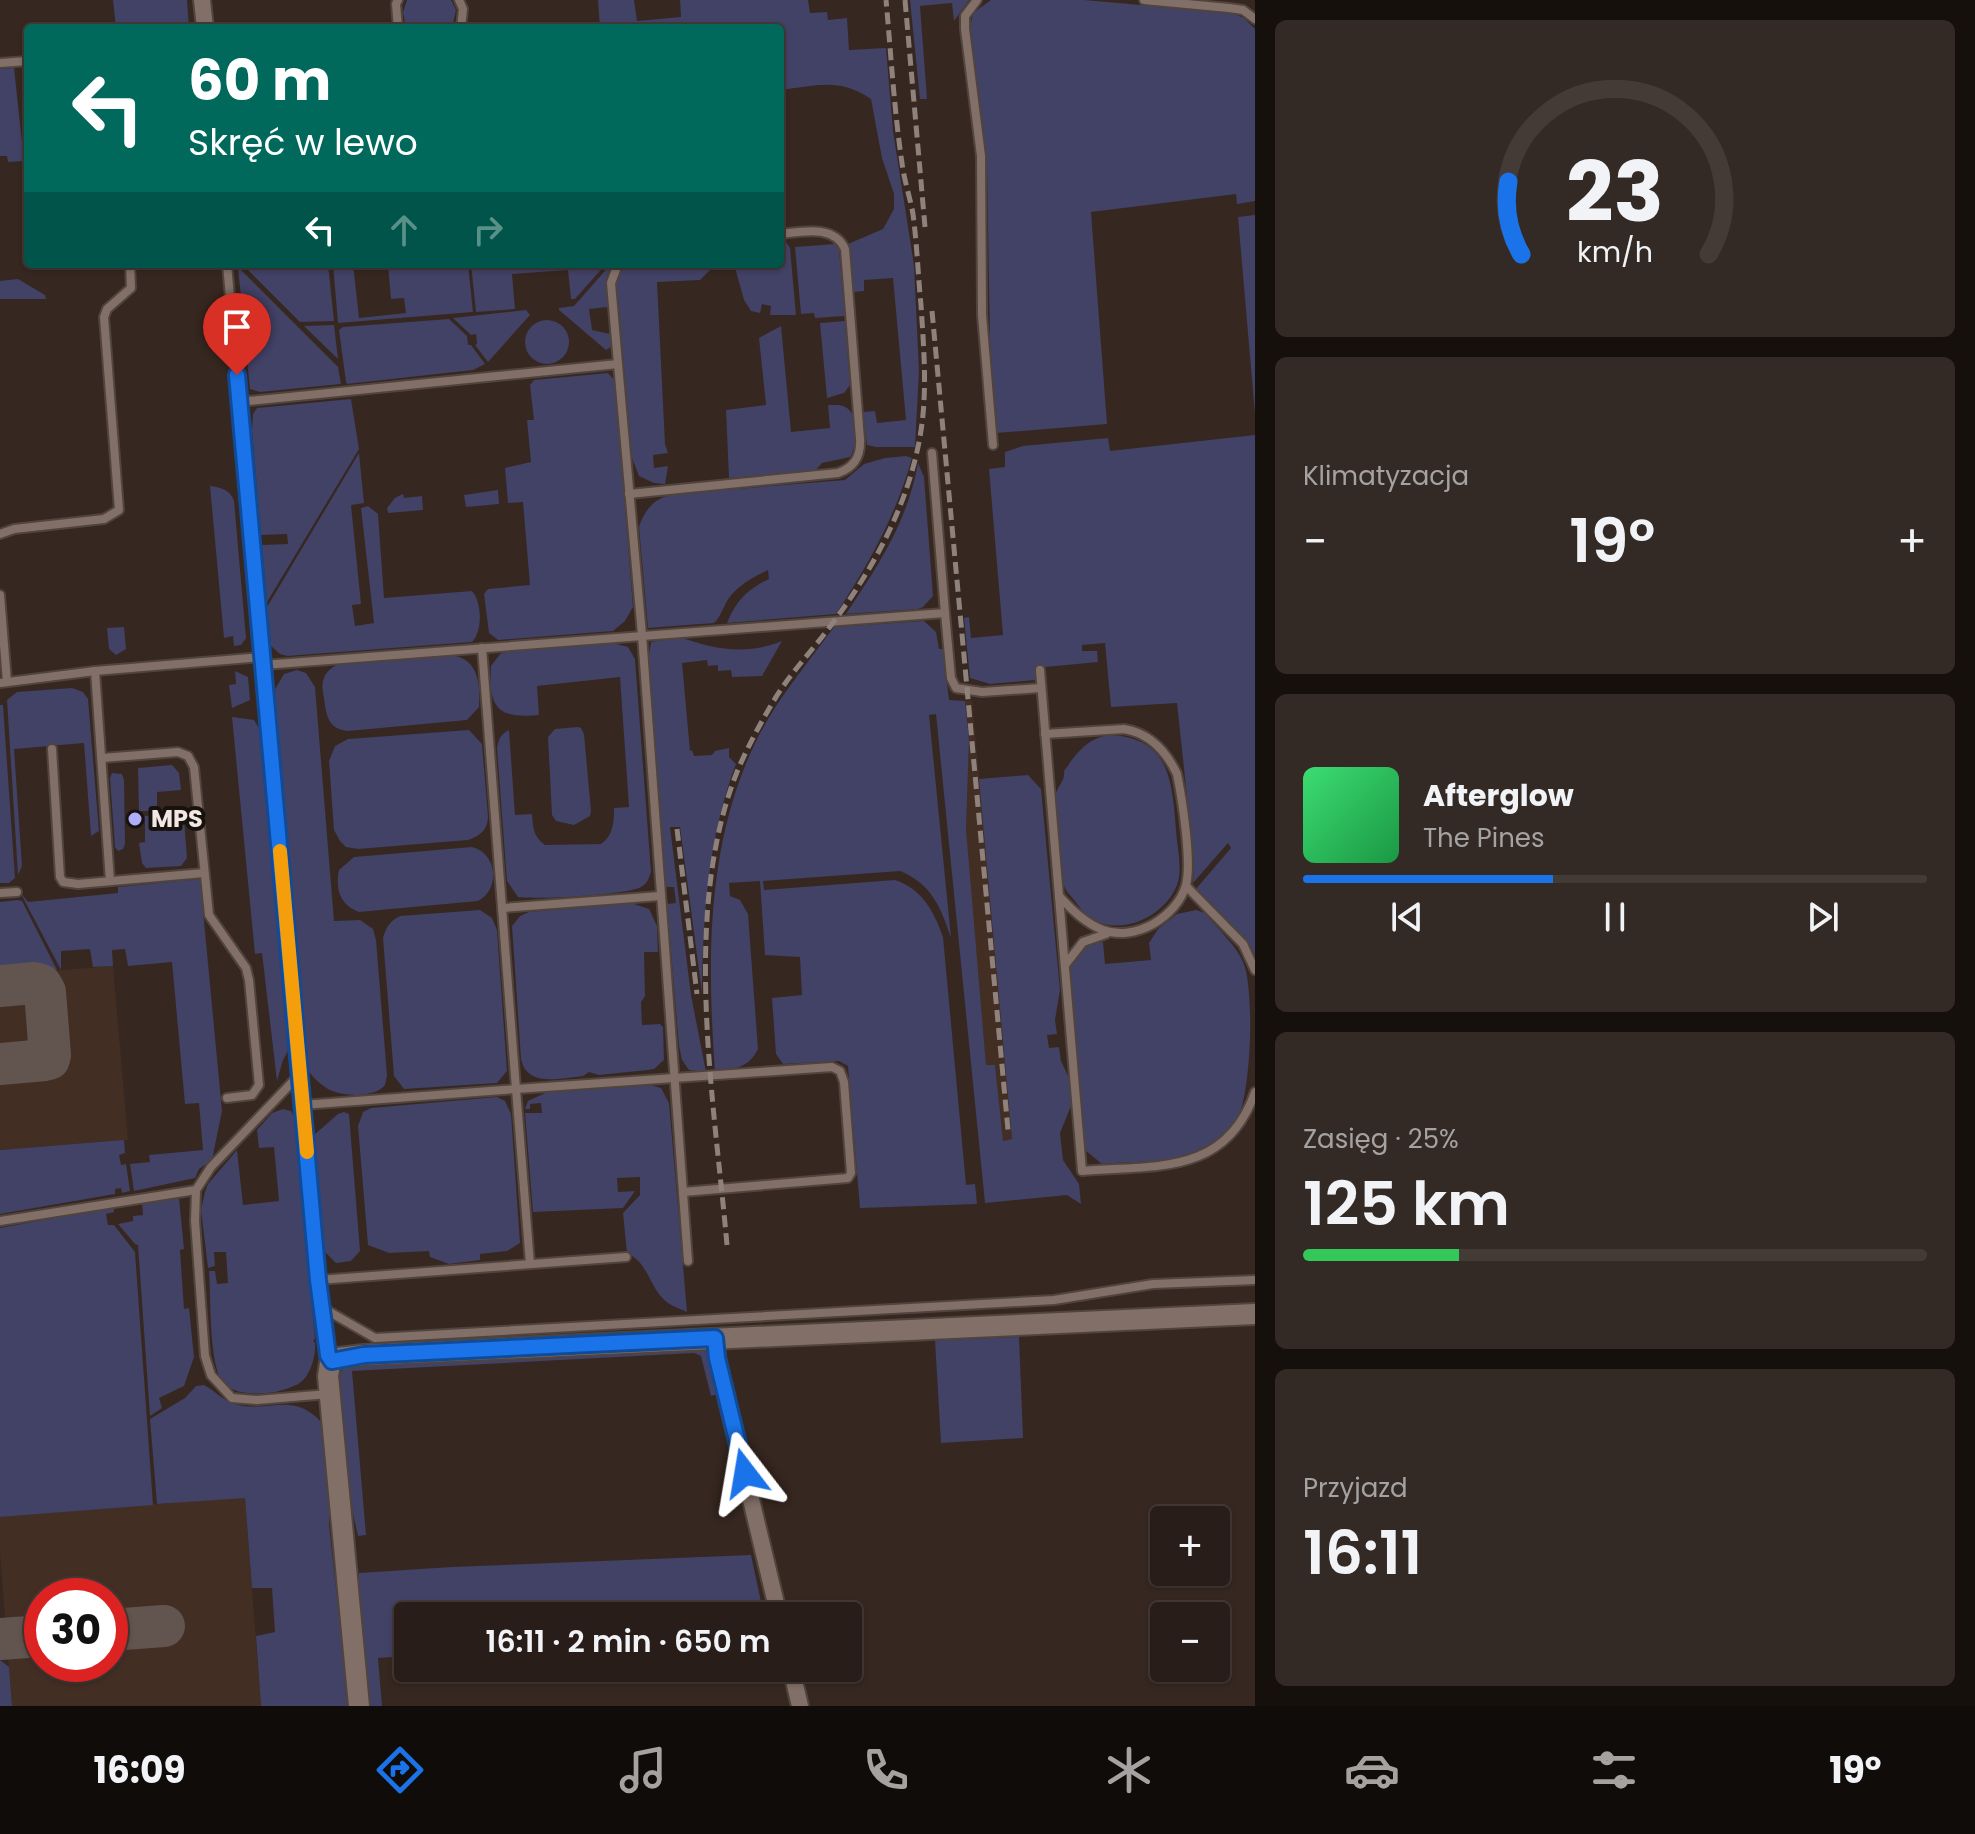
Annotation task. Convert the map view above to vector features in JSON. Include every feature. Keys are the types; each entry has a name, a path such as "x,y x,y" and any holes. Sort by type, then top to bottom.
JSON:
{"street":[{"path":"202,0 205,24"},
{"path":"359,1706 329,1394 328,1368 332,1361 364,1355 1255,1314"},
{"path":"715,1338 717,1358 776,1602"},
{"path":"794,1682 800,1706"}],"lane":[{"path":"459,0 463,9 461,24"},
{"path":"977,0 965,16 965,29 981,156 982,315 993,445"},
{"path":"1144,0 1243,10 1255,19"},
{"path":"396,1 398,24"},
{"path":"0,63 24,61"},
{"path":"629,494 838,473 852,466 860,455 843,243 833,235 820,231 784,234"},
{"path":"0,534 14,529 104,519 119,510 104,317 107,309 131,288 130,268"},
{"path":"227,268 318,1280 324,1341 332,1361"},
{"path":"617,268 611,283 642,635 688,1261"},
{"path":"239,402 618,364"},
{"path":"932,453 951,678 956,688 982,692 1041,688"},
{"path":"0,595 3,683 95,671 482,648 945,613"},
{"path":"482,648 530,1264"},
{"path":"1040,670 1082,1171 1183,1162 1210,1153 1226,1141 1241,1123 1255,1092"},
{"path":"95,671 110,881"},
{"path":"1045,734 1124,729 1135,731 1157,744 1171,760 1177,774 1187,868 1186,886 1172,910 1152,926 1095,936 1083,942 1065,965"},
{"path":"52,749 60,877 69,884 204,873"},
{"path":"102,758 178,752 188,756 194,767 211,919 246,968 249,980 258,1090 252,1095 227,1098"},
{"path":"1186,886 1243,944 1255,970"},
{"path":"0,893 17,892"},
{"path":"502,908 660,896"},
{"path":"1059,896 1087,922 1111,933"},
{"path":"302,1105 837,1068 844,1082 851,1173 844,1180 683,1192"},
{"path":"300,1074 211,1167 196,1190 195,1221 205,1356 211,1375 232,1398 246,1400 329,1394"},
{"path":"0,1221 196,1190"},
{"path":"318,1280 626,1257"},
{"path":"321,1307 375,1338 1054,1300 1153,1284 1255,1280"}],"shaded area":[{"path":"113,0 187,0 189,24 116,24"},
{"path":"407,0 451,0 456,10 453,24 405,24 403,12"},
{"path":"598,0 634,0 637,21 681,17 680,0 808,0 810,13 827,12 828,20 847,18 849,50 886,48 893,131 914,265 919,371 915,447 867,445 863,412 875,411 877,423 906,420 893,278 864,280 864,291 853,292 848,244 883,229 894,209 894,194 882,158 871,99 838,85 784,89 784,24 600,24"},
{"path":"910,0 969,0 954,21 952,3 920,6 927,99 920,99"},
{"path":"991,0 1084,0 1232,13 1244,18 1255,29 1255,201 1237,204 1236,194 1091,212 1107,424 996,433 990,341 987,167 970,28 973,13"},
{"path":"14,68 24,161 8,162 7,156 0,156 0,69"},
{"path":"1255,215 1255,414 1238,217"},
{"path":"784,239 790,248 796,315 770,315 771,306 762,304 760,313 751,311 744,300 735,268 784,268"},
{"path":"835,244 839,250 845,316 815,318 814,313 801,314 795,247"},
{"path":"238,268 338,367 341,384 260,392 250,389"},
{"path":"246,268 328,268 334,321 300,322"},
{"path":"333,268 353,268 359,318 406,313 404,298 391,299 388,268 468,268 473,312 338,323"},
{"path":"471,268 602,268 575,299 571,299 568,270 512,274 515,309 476,312"},
{"path":"610,268 606,280 608,307 589,309 592,330 610,334 611,347 606,350 559,310 574,306"},
{"path":"622,268 712,268 700,280 657,282 665,444 668,453 653,455 654,468 668,466 665,484 639,476 632,458 616,277"},
{"path":"18,279 45,295 46,299 0,299 0,281"},
{"path":"526,310 530,315 488,362 475,345 476,334 471,335 453,318"},
{"path":"449,319 467,336 468,345 485,364 473,370 347,384 339,330 343,327"},
{"path":"547,320 563,326 569,342 563,358 547,364 531,358 525,342 531,326"},
{"path":"845,321 850,385 844,393 827,398 820,323"},
{"path":"334,325 338,359 304,326"},
{"path":"781,326 791,432 830,428 828,405 843,406 854,418 852,452 850,457 822,463 815,471 729,478 726,410 766,405 759,338"},
{"path":"608,373 615,381 633,607 625,621 613,631 498,640 489,633 484,594 488,589 530,585 523,502 508,503 505,468 531,462 527,420 534,420 530,385 534,380"},
{"path":"351,399 359,449 267,602 262,545 288,544 287,534 261,535 253,414 257,408"},
{"path":"1255,435 1255,957 1243,937 1195,890 1231,848 1228,843 1193,883 1194,862 1177,703 1111,707 1105,643 1082,645 1082,651 1097,651 1098,662 1035,668 1035,680 990,684 970,678 964,618 969,617 971,638 1003,635 989,469 1005,467 1005,452 1023,446 1108,438 1110,451"},
{"path":"359,453 364,503 351,505 361,604 352,605 355,626 374,623 361,508 368,506 378,514 384,598 472,591 480,616 478,631 472,642 287,656 271,646 267,607"},
{"path":"906,456 912,458 889,520 836,614 727,623 743,596 769,579 768,570 735,591 714,623 648,628 639,527 644,514 657,501 675,494 845,480 864,464"},
{"path":"918,463 924,477 933,596 918,609 846,614 899,524"},
{"path":"210,486 228,492 234,501 246,638 241,645 234,646 233,636 224,638"},
{"path":"498,490 499,504 466,507 464,495"},
{"path":"403,494 404,498 422,496 423,510 388,513 387,508"},
{"path":"924,621 936,632 939,649 943,649 949,700 965,701 969,740 966,829 986,1065 995,1065 1003,1141 1012,1139 979,779 1028,775 1041,789 1060,990 1055,1020 1057,1034 1047,1035 1049,1048 1059,1047 1069,1078 1071,1106 1060,1133 1063,1160 1079,1184 1081,1204 1067,1195 985,1203 936,714 929,715 951,938 928,890 900,871 763,881 764,890 895,880 913,889 931,910 943,937 966,1185 975,1184 977,1204 860,1208 848,1066 839,1061 783,1064 776,1054 772,998 802,995 800,957 765,955 760,881 729,883 730,896 740,900 748,914 758,1049 745,1064 715,1072 711,977 716,883 736,792 753,748 776,706 834,627"},
{"path":"124,627 126,649 116,655 109,649 107,628"},
{"path":"680,637 731,649 756,648 782,641 762,676 732,677 731,670 718,671 718,665 708,666 707,660 682,663 690,751 694,756 712,755 715,751 729,748 729,757 736,764 713,848 702,993 680,827 670,827 691,995 706,1072 689,1070 682,1060 679,1046 667,904 676,903 674,887 666,887 648,660 651,642"},
{"path":"613,643 628,647 635,659 651,872 646,883 632,890 561,897 518,897 507,881 497,749 499,740 509,730 515,815 532,814 533,827 541,842 545,845 601,844 610,833 614,808 629,807 620,677 537,686 539,715 525,716 498,708 491,692 491,666 500,654 512,650"},
{"path":"446,655 465,659 478,679 479,707 467,720 348,731 341,730 329,720 323,683 327,672 335,666 344,662"},
{"path":"297,670 306,673 315,687 334,921 360,920 373,929 376,940 387,1075 385,1085 366,1094 334,1092 309,1072 274,691 284,674"},
{"path":"235,671 248,677 250,700 232,708 229,685 236,684"},
{"path":"72,688 83,692 88,699 99,831 91,836 84,743 14,749 22,866 18,875 7,700 17,692"},
{"path":"972,700 1012,1139 1002,1141 995,1066 986,1066 969,875 966,829 969,740 965,701"},
{"path":"0,705 3,705 15,878 9,883 0,883"},
{"path":"232,717 254,720 259,728 288,1051 277,1081 262,953 255,954"},
{"path":"578,727 584,734 591,811 590,816 574,825 556,821 552,815 548,737 555,729"},
{"path":"469,730 482,744 488,816 487,825 480,834 468,840 358,849 346,847 340,841 334,830 329,761 335,746 348,739"},
{"path":"1108,735 1144,744 1164,764 1172,794 1180,865 1177,885 1164,905 1143,920 1120,926 1089,917 1066,889 1056,809 1056,793 1064,771 1087,744"},
{"path":"172,765 179,773 181,790 157,792 157,811 139,811 138,768"},
{"path":"112,773 122,774 124,780 125,844 118,851 115,847"},
{"path":"183,808 187,858 181,866 146,868 142,863 139,843 145,842 145,816"},
{"path":"472,847 487,856 493,872 490,888 478,901 359,912 340,896 339,870 354,857"},
{"path":"200,879 222,1111 212,1160 199,1169 195,1178 134,1191 130,1164 150,1162 149,1155 203,1150 199,1103 185,1104 172,962 128,966 125,949 112,950 113,966 93,967 90,949 61,951 61,970 20,892 28,902 118,893 118,887"},
{"path":"22,901 57,970 0,975 0,902"},
{"path":"631,903 649,909 657,926 658,952 644,952 642,1025 660,1024 663,1027 664,1060 648,1070 537,1078 524,1068 521,1059 512,926 520,916 529,912"},
{"path":"480,910 492,918 497,930 507,1071 497,1083 404,1089 394,1076 383,938 391,922 400,916"},
{"path":"1196,910 1205,913 1231,943 1240,955 1247,975 1250,1045 1240,1113 1224,1135 1194,1153 1155,1161 1102,1164 1085,1150 1068,975 1070,968 1075,956 1084,948 1103,942 1105,964 1151,960 1149,943 1158,929 1177,914"},
{"path":"113,966 128,1140 0,1150 0,975"},
{"path":"651,1085 661,1088 669,1103 687,1312 662,1297 640,1263 627,1253 623,1213 640,1195 640,1177 617,1178 618,1192 635,1191 623,1208 533,1212 525,1113 542,1113 541,1103 530,1104 530,1109 525,1109 528,1101 547,1092"},
{"path":"497,1097 505,1101 511,1114 520,1243 507,1251 480,1254 480,1260 449,1264 430,1257 429,1251 389,1253 368,1245 358,1126 363,1112 371,1108"},
{"path":"283,1109 291,1111 294,1116 315,1353 305,1379 293,1387 271,1393 246,1393 226,1385 216,1367 209,1271 215,1271 217,1284 228,1283 226,1252 214,1252 215,1266 208,1268 201,1210 208,1184 237,1150 243,1205 279,1201 274,1147 259,1148 257,1130 272,1113"},
{"path":"344,1112 349,1114 360,1251 351,1261 336,1263 325,1252 314,1135"},
{"path":"124,1140 125,1153 119,1155 121,1165 126,1164 130,1191 122,1193 121,1188 115,1189 115,1194 0,1214 0,1150"},
{"path":"179,1198 184,1249 180,1250 184,1309 189,1308 194,1357 184,1386 159,1398 162,1408 150,1416 138,1245 118,1224 133,1221 133,1216 143,1215 142,1203"},
{"path":"114,1207 114,1212 106,1214 108,1225 114,1225 135,1252 153,1505 0,1517 0,1228"},
{"path":"1019,1337 1023,1438 941,1443 935,1340"},
{"path":"701,1346 707,1353 718,1394 711,1396 701,1356 694,1353 352,1371 366,1535 358,1536 349,1496 337,1381 343,1367 349,1364"},
{"path":"204,1385 238,1405 293,1405 312,1414 323,1424 330,1483 329,1525 349,1706 261,1706 256,1636 275,1632 272,1588 252,1588 245,1498 157,1504 150,1419 185,1398 196,1386"},
{"path":"245,1497 261,1706 12,1706 0,1517"},
{"path":"751,1555 761,1602 394,1602 394,1657 378,1658 382,1706 367,1706 358,1597 359,1573"},
{"path":"0,1660 9,1667 12,1706 0,1706"}],"taxiway":[{"path":"0,986 41,985 45,992 50,1055 45,1060 0,1064"},
{"path":"128,1629 164,1626"},
{"path":"0,1639 24,1637"}],"railway":[{"path":"727,1245 706,1006 710,885 720,827 737,772 768,710 847,603 886,538 906,491 922,425 924,357 916,248 913,214 899,143 886,0"},
{"path":"905,0 925,227"},
{"path":"932,311 1008,1130"},
{"path":"677,829 697,994"}],"slow traffic":[{"path":"280,851 307,1152"}],"place":[{"name":"MPS","path":"135,819"}],"route":[{"path":"237,375 318,1280 328,1355 332,1361 347,1356 715,1338 745,1473"}]}
